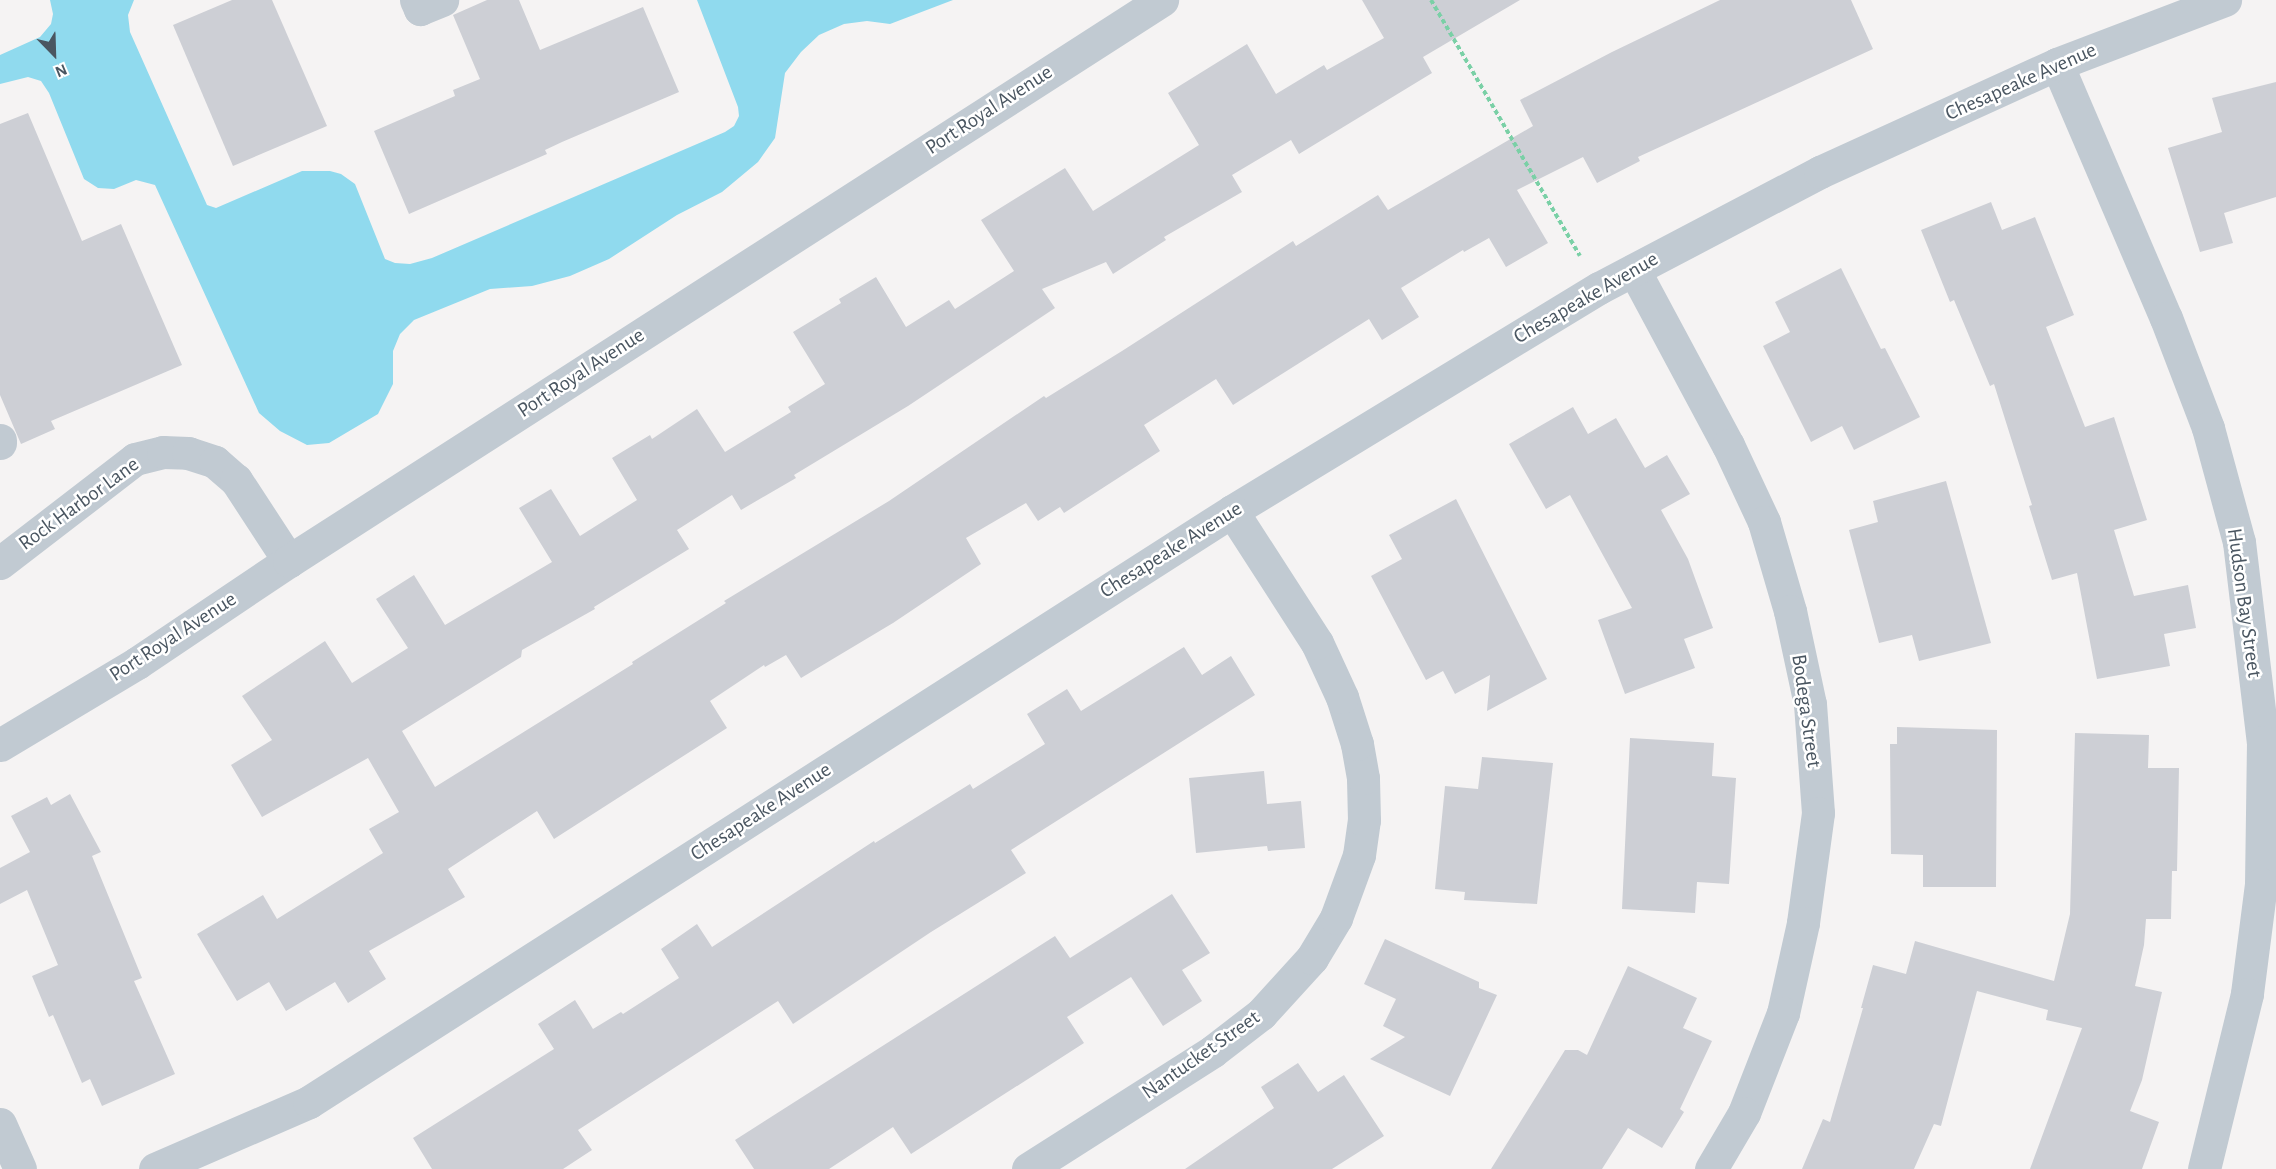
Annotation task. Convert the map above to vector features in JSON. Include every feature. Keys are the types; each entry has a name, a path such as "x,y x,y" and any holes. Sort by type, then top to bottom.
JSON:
{"street":[{"path":"416,0 420,9 442,0"},
{"name":"Port Royal Avenue","path":"0,745 137,663 289,561 1162,0"},
{"name":"Chesapeake Avenue","path":"155,1169 309,1102 1232,511 1599,288 1820,172 2057,64 2224,0"},
{"name":"Hudson Bay Street","path":"2057,64 2166,318 2208,428 2239,542 2263,742 2261,884 2247,994 2204,1169"},
{"name":"Bodega Street","path":"1634,270 1728,445 1764,522 1790,611 1810,704 1818,813 1803,923 1783,1013 1744,1113 1711,1169"},
{"name":"Rock Harbor Lane","path":"0,563 135,459 164,452 188,453 214,462 236,480 289,561"},
{"name":"Nantucket Street","path":"1028,1169 1212,1052 1261,1014 1312,958 1336,918 1359,855 1364,820 1363,778 1357,744 1342,697 1317,643 1232,511"},
{"path":"0,1124 20,1169"}],"path":[{"path":"1431,0 1599,288"}],"water":[{"path":"50,0 134,0 128,15 130,32 207,205 216,208 302,171 330,171 341,174 355,184 385,259 395,263 410,264 432,258 725,132 734,126 739,116 738,107 697,0 953,0 890,24 867,21 844,24 819,35 801,52 785,73 775,138 758,162 722,192 677,215 609,259 570,276 532,286 490,289 414,320 400,334 393,351 393,384 378,414 329,443 307,445 280,431 259,413 155,185 136,180 114,189 98,188 84,179 49,93 41,81 28,77 0,84 0,55 40,37 51,24 53,14"}],"building":[{"path":"232,0 272,0 327,126 233,166 173,25"},
{"path":"487,0 519,0 540,50 643,7 679,92 562,142 545,150 547,154 409,214 374,131 455,96 453,90 480,79 453,15"},
{"path":"1362,0 1520,0 1423,57 1432,73 1299,154 1291,140 1232,175 1242,192 1164,237 1166,240 1113,274 1106,262 1042,289 1055,308 908,406 794,475 796,478 741,510 732,495 677,530 689,549 594,607 595,609 522,650 521,657 402,731 435,787 633,664 632,662 726,603 724,601 889,501 1044,396 1046,398 1122,351 1293,241 1296,246 1378,195 1388,210 1533,126 1520,100 1612,52 1720,0 1851,0 1873,49 1638,157 1640,161 1597,183 1583,157 1517,190 1548,243 1506,267 1489,238 1464,252 1463,250 1401,288 1419,317 1382,340 1369,319 1233,405 1216,379 1144,425 1160,451 1064,513 1060,507 1038,521 1026,503 966,538 981,564 893,623 801,678 786,655 765,667 764,665 710,701 727,728 554,839 537,811 448,869 465,897 369,951 386,979 348,1003 335,982 286,1011 269,982 237,1001 197,934 263,895 277,919 383,853 369,829 399,812 368,758 262,817 231,765 272,740 242,696 325,641 352,683 408,648 376,599 414,575 445,625 552,562 519,508 551,489 580,536 637,500 612,458 650,435 652,439 697,409 725,452 791,412 788,407 825,384 793,332 841,303 839,299 876,277 906,327 949,300 955,309 1014,271 981,220 1065,168 1093,211 1199,145 1168,93 1247,44 1276,94 1324,65 1327,70 1384,38"},
{"path":"2276,82 2276,197 2224,213 2233,243 2200,252 2168,148 2222,132 2212,98"},
{"path":"28,113 82,241 121,224 182,365 51,421 55,429 21,444 0,395 0,124"},
{"path":"1991,202 2002,230 2035,217 2074,315 2046,327 2085,427 2114,417 2147,520 2114,530 2134,596 2188,585 2196,628 2164,634 2170,666 2097,679 2077,573 2052,580 2029,506 2032,505 1994,384 1990,386 1954,300 1950,302 1921,230"},
{"path":"1841,268 1881,349 1885,348 1920,417 1854,450 1842,426 1811,442 1763,346 1790,332 1775,302"},
{"path":"1573,407 1588,434 1616,418 1645,468 1667,455 1690,494 1661,510 1688,559 1713,628 1684,639 1695,668 1625,694 1598,620 1632,608 1570,495 1546,509 1509,444"},
{"path":"1946,481 1991,643 1919,661 1912,635 1879,643 1849,530 1878,522 1873,501"},
{"path":"1456,499 1547,679 1487,711 1490,675 1455,694 1443,671 1426,680 1371,576 1402,559 1389,535"},
{"path":"1184,647 1202,675 1231,656 1255,695 1011,850 1026,873 931,932 793,1024 778,1001 578,1130 592,1150 563,1169 432,1169 413,1138 554,1049 538,1024 575,1000 593,1029 621,1012 623,1014 679,978 661,949 697,924 712,947 874,841 875,843 970,784 973,789 1045,744 1027,714 1067,689 1081,711"},
{"path":"1897,727 1997,730 1996,887 1923,887 1923,855 1891,854 1890,744 1897,744"},
{"path":"2075,733 2149,735 2148,768 2179,768 2177,871 2172,871 2171,919 2146,919 2144,945 2135,986 2162,992 2142,1080 2130,1111 2159,1122 2142,1169 2030,1169 2082,1028 2046,1020 2048,1010 1977,991 1941,1126 1934,1124 1914,1169 1802,1169 1823,1119 1830,1122 1873,965 1906,974 1915,941 2054,981 2070,914"},
{"path":"1630,738 1714,743 1712,776 1736,778 1729,884 1697,882 1695,913 1622,909"},
{"path":"1482,757 1553,763 1537,904 1464,900 1465,892 1435,889 1445,786 1478,789"},
{"path":"1264,771 1267,804 1301,801 1305,848 1268,851 1267,846 1196,853 1189,778"},
{"path":"70,794 101,852 92,856 142,978 134,981 175,1074 102,1106 90,1079 82,1083 53,1015 49,1017 32,976 58,965 27,890 0,904 0,868 30,852 11,816 47,797 51,805"},
{"path":"1172,894 1210,953 1182,970 1202,1001 1163,1026 1131,977 1067,1017 1084,1043 911,1154 893,1127 829,1169 754,1169 735,1140 1055,936 1070,958"},
{"path":"1385,939 1479,982 1479,988 1497,995 1450,1096 1370,1059 1405,1037 1383,1026 1396,999 1364,984"},
{"path":"1628,966 1697,998 1683,1028 1712,1041 1680,1109 1684,1112 1662,1148 1628,1128 1602,1169 1491,1169 1565,1050 1578,1050 1587,1055"},
{"path":"1298,1063 1318,1092 1344,1075 1384,1136 1332,1169 1185,1169 1274,1108 1261,1087"}]}
